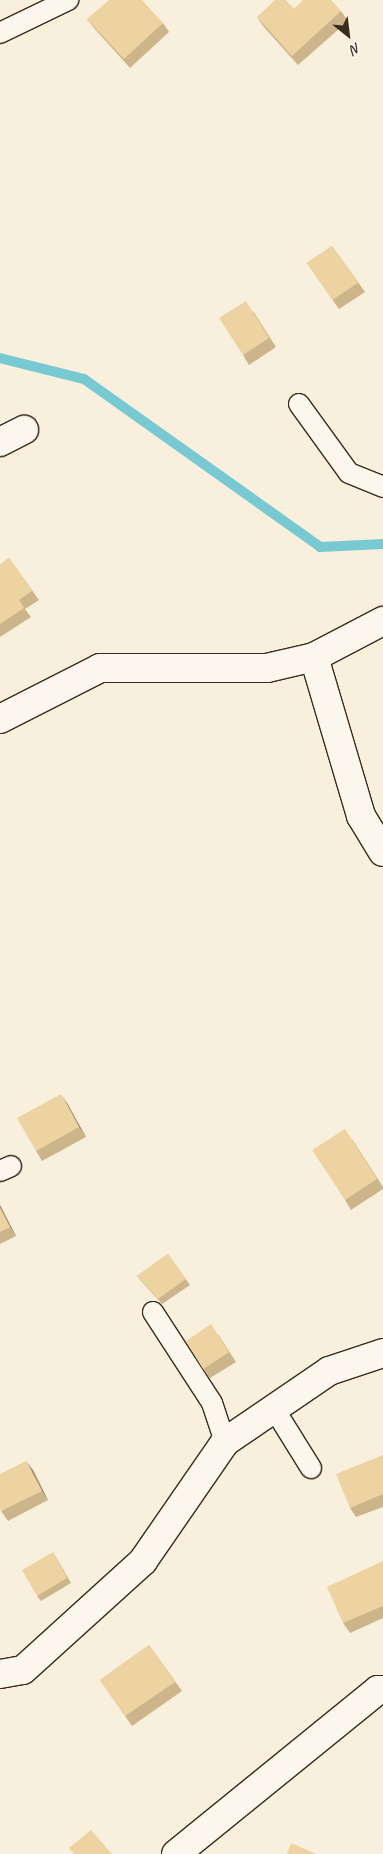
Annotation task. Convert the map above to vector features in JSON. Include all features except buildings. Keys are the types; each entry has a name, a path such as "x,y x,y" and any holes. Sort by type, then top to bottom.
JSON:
{"street":[{"path":"0,442 24,430"},
{"path":"0,719 100,668 267,668 314,657 383,621"},
{"path":"314,657 361,816 383,852"},
{"path":"0,1674 23,1670 143,1561 225,1442 273,1406 329,1371 383,1353"},
{"path":"176,1854 378,1690 383,1690"}],"lane":[{"path":"0,33 68,0"},
{"path":"299,404 349,473 383,487"},
{"path":"153,1312 212,1403 225,1442"},
{"path":"273,1406 311,1468"}],"waterway":[{"path":"0,358 84,379 320,547 383,544"}]}
